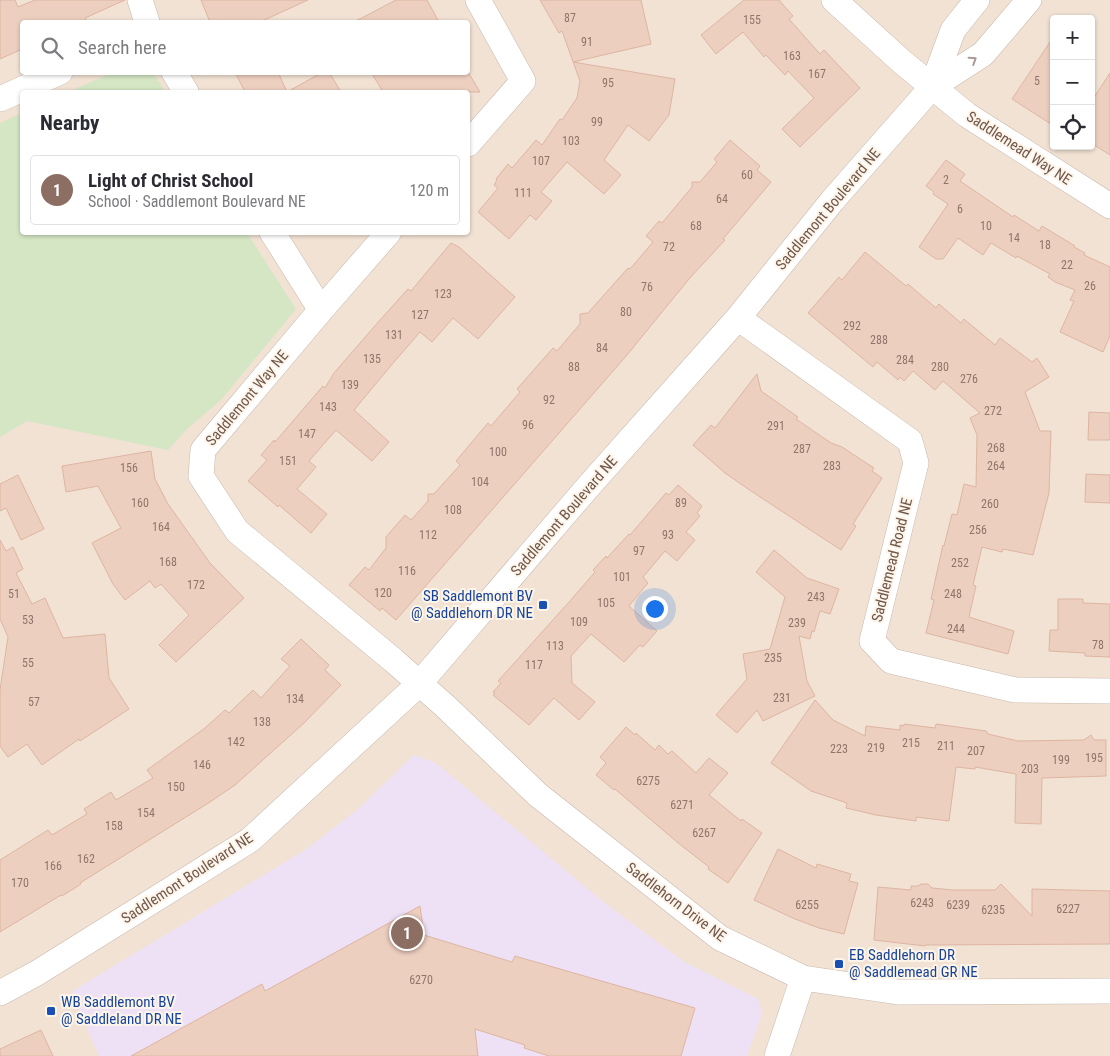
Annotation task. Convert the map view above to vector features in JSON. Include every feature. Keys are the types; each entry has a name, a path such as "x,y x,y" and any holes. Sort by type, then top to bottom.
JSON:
{"street":[{"path":"140,0 146,20"},
{"path":"470,142 522,81 478,0"},
{"name":"Saddlemead Way NE","path":"834,0 901,62 966,115 1110,206"},
{"name":"Saddlemont Boulevard NE","path":"932,87 953,30 977,0"},
{"name":"Saddlemont Boulevard NE","path":"0,993 37,973 250,840 419,684 587,488 738,318 832,201 932,87 983,54 1029,0"},
{"path":"21,90 54,75"},
{"path":"176,75 185,90"},
{"path":"0,100 20,91"},
{"path":"274,235 321,310"},
{"name":"Saddlemont Way NE","path":"386,235 203,450 201,476 237,531 419,684"},
{"name":"Saddlemead Road NE","path":"738,318 910,441 916,463 872,640 890,661 1015,690 1110,691"},
{"name":"Saddlehorn Drive NE","path":"419,684 445,706 538,795 720,938 803,978 898,992 1110,991"},
{"path":"777,1056 803,978"}],"shaded area":[{"path":"0,0 1110,0 1110,1056 0,1056"},
{"path":"414,755 436,763 606,904 683,961 758,999 762,1014 747,1056 99,1056 71,992 305,850 357,810"}],"green space":[{"path":"107,75 155,75 164,90 73,90"},
{"path":"20,114 20,235 248,235 296,309 221,400 188,428 168,450 27,421 0,437 0,123"}],"building":[{"path":"0,0 15,0 18,7 35,0 125,0 85,18 86,20 20,20 20,50 0,59"},
{"path":"201,0 308,0 264,20 209,20"},
{"path":"396,0 427,0 438,20 358,20"},
{"path":"540,0 641,0 651,44 573,62 562,31 559,33"},
{"path":"744,0 779,0 793,16 789,19 820,54 824,50 860,88 800,147 782,129 814,98 788,71 785,75 766,55 764,57 743,32 716,54 701,35"},
{"path":"1050,42 1050,123 1012,99"},
{"path":"573,62 675,79 669,115 649,141 628,125 604,160 621,175 604,194 567,162 541,192 552,201 536,220 530,215 509,239 478,212 498,188 494,185 496,179 508,164 512,168 536,140 542,145 577,98 580,81"},
{"path":"1110,73 1110,155 1095,146 1095,96"},
{"path":"236,75 279,75 286,90 244,90"},
{"path":"318,75 331,75 340,90 291,90"},
{"path":"373,75 470,75 480,92 470,92 470,90 382,90"},
{"path":"730,140 760,166 757,170 771,182 723,239 725,240 689,279 627,355 396,620 382,608 380,611 349,585 365,567 369,570 386,548 386,537 405,515 411,520 428,501 428,494 434,494 460,465 456,461 488,423 491,426 520,392 517,389 553,348 557,351 580,324 580,314 588,313 628,268 630,269 653,242 646,236 659,221 662,223 692,187 692,182 700,182 717,162 714,159"},
{"path":"946,160 965,174 960,181 1013,217 1014,215 1039,231 1042,226 1075,246 1085,253 1084,255 1110,267 1110,336 1103,352 1060,332 1074,301 1070,300 1075,290 1055,282 1048,277 1050,274 1017,256 1016,258 991,243 983,255 958,238 943,259 936,259 919,247 948,204 933,194 934,192 926,186"},
{"path":"451,243 459,247 515,297 478,339 453,318 432,342 420,332 394,362 354,410 389,442 372,461 336,430 309,461 316,467 297,489 327,514 311,533 248,481 267,460 261,455 274,440 275,442 323,386 325,388 334,373 380,320 408,289 411,291"},
{"path":"865,252 906,286 908,284 936,308 939,304 961,323 964,319 995,345 1000,338 1032,362 1037,358 1049,377 1025,392 1040,431 1051,431 1049,493 1033,555 1003,549 1002,552 982,547 973,585 976,586 969,617 1014,631 1008,654 926,633 934,600 931,599 952,514 957,515 964,484 976,487 977,435 970,418 980,413 943,381 935,390 913,371 904,381 900,377 898,380 877,362 873,367 808,313 839,277 842,280"},
{"path":"757,374 761,391 798,417 796,419 831,443 842,447 874,468 872,471 882,478 853,524 856,526 841,550 725,473 693,445 711,425 715,428"},
{"path":"1089,412 1110,413 1110,440 1088,440"},
{"path":"151,451 155,479 168,504 210,563 244,598 176,662 159,645 189,615 161,584 155,588 150,581 125,600 113,584 92,543 121,528 98,486 66,492 62,466"},
{"path":"1086,474 1110,475 1110,503 1085,502"},
{"path":"18,475 44,529 21,540 6,508 0,511 0,484"},
{"path":"678,485 702,506 697,513 700,516 686,532 695,540 677,561 665,551 643,577 648,583 629,606 657,631 643,647 640,645 624,662 591,634 571,656 572,683 595,702 579,720 554,698 529,725 493,695 495,693 493,692 501,683 498,681 595,572 593,570 630,535 666,493 669,495"},
{"path":"0,540 6,551 13,547 23,569 16,573 32,604 45,598 63,638 105,634 109,678 129,709 80,741 79,739 42,765 27,744 8,757 0,746 0,690 8,637 0,619"},
{"path":"774,550 807,578 839,589 830,614 820,611 810,639 799,636 807,681 815,696 763,721 757,710 737,733 716,715 747,679 743,654 770,649 785,597 756,572"},
{"path":"1058,599 1083,599 1083,603 1110,604 1110,657 1085,656 1085,653 1049,651 1050,630 1058,630"},
{"path":"301,639 329,665 325,670 341,685 304,723 235,785 62,896 0,932 0,860 48,830 52,835 87,814 84,809 111,792 116,800 153,778 147,770 205,728 225,710 229,713 253,690 261,698 290,666 281,659"},
{"path":"815,700 833,720 865,736 866,726 900,730 900,725 904,726 904,724 935,728 936,724 986,731 988,734 1018,741 1084,740 1091,735 1094,740 1106,740 1106,776 1042,778 1041,824 1015,823 1016,774 975,767 975,769 956,767 949,821 916,817 916,821 846,808 847,803 811,791 771,763"},
{"path":"626,727 635,735 636,733 655,750 659,745 668,754 672,751 696,773 709,758 728,773 709,795 741,821 742,819 762,833 728,883 708,869 709,867 596,775 606,763 600,757"},
{"path":"778,849 816,868 817,864 851,874 849,881 858,883 844,934 819,928 795,919 754,900"},
{"path":"928,884 932,888 953,890 995,890 1001,884 1032,916 1032,889 1110,891 1110,944 925,946 874,940 878,887 911,890 911,886"},
{"path":"420,906 424,935 512,962 515,956 695,1008 681,1056 549,1056 524,1048 525,1045 475,1029 478,1056 131,1056 262,984 265,991"},
{"path":"41,1030 53,1056 0,1056 0,1049"}],"place":[{"name":"SB Saddlemont BV @ Saddlehorn DR NE","path":"543,605"},
{"name":"Light of Christ School","path":"407,933"},
{"name":"EB Saddlehorn DR @ Saddlemead GR NE","path":"839,964"},
{"name":"WB Saddlemont BV @ Saddleland DR NE","path":"51,1011"}]}
